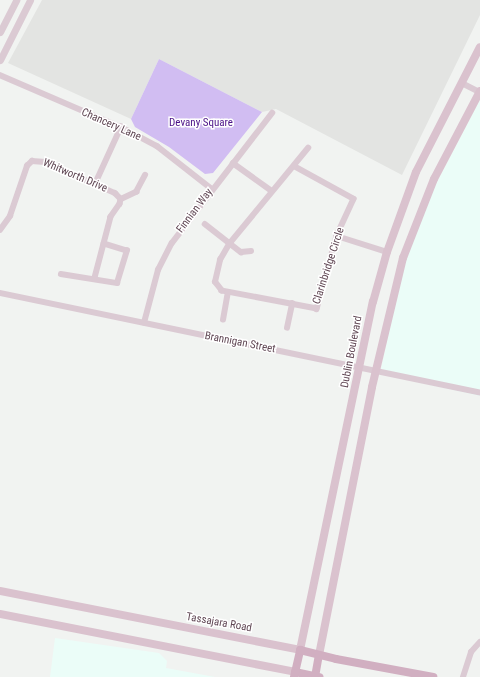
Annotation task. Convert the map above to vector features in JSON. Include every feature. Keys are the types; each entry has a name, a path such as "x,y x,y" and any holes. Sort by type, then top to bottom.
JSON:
{"main road":[{"name":"Dublin Boulevard","path":"295,675 360,367 387,252 416,172 480,47"},
{"path":"0,614 295,675 317,677 320,655 376,371 396,284 412,232 434,180 480,92"},
{"name":"Tassajara Road","path":"0,591 433,677"}],"street":[{"path":"0,32 16,0"},
{"path":"0,60 30,0"},
{"name":"Chancery Lane","path":"0,75 121,127 157,146 212,189"},
{"path":"462,83 480,92"},
{"name":"Finnian Way","path":"144,323 149,297 166,253 190,217 272,113"},
{"path":"95,184 121,127"},
{"path":"223,320 228,292 222,291 215,282 220,260 230,243 308,148"},
{"name":"Whitworth Drive","path":"0,230 10,216 27,166 32,161 45,162 115,193 121,199"},
{"path":"233,162 272,191"},
{"name":"Clarinbridge Circle","path":"228,292 317,308 337,236 354,199 294,166"},
{"path":"95,278 111,217 121,199 136,192 145,175"},
{"path":"205,224 241,252 251,251"},
{"path":"337,236 387,252"},
{"path":"61,274 95,278 117,283 127,251 104,244"},
{"name":"Brannigan Street","path":"0,293 480,392"},
{"path":"287,328 292,304"},
{"path":"464,677 471,652 480,642"}],"shaded area":[{"path":"42,0 480,0 480,15 402,175 276,109 262,112 159,59 131,119 8,63"},
{"path":"480,100 480,396 380,374 401,274 423,209"},
{"path":"55,638 159,653 167,661 166,668 215,677 50,677"}],"green space":[{"name":"Devany Square","path":"159,59 262,112 213,173 205,174 169,147 135,127 131,119"}]}
